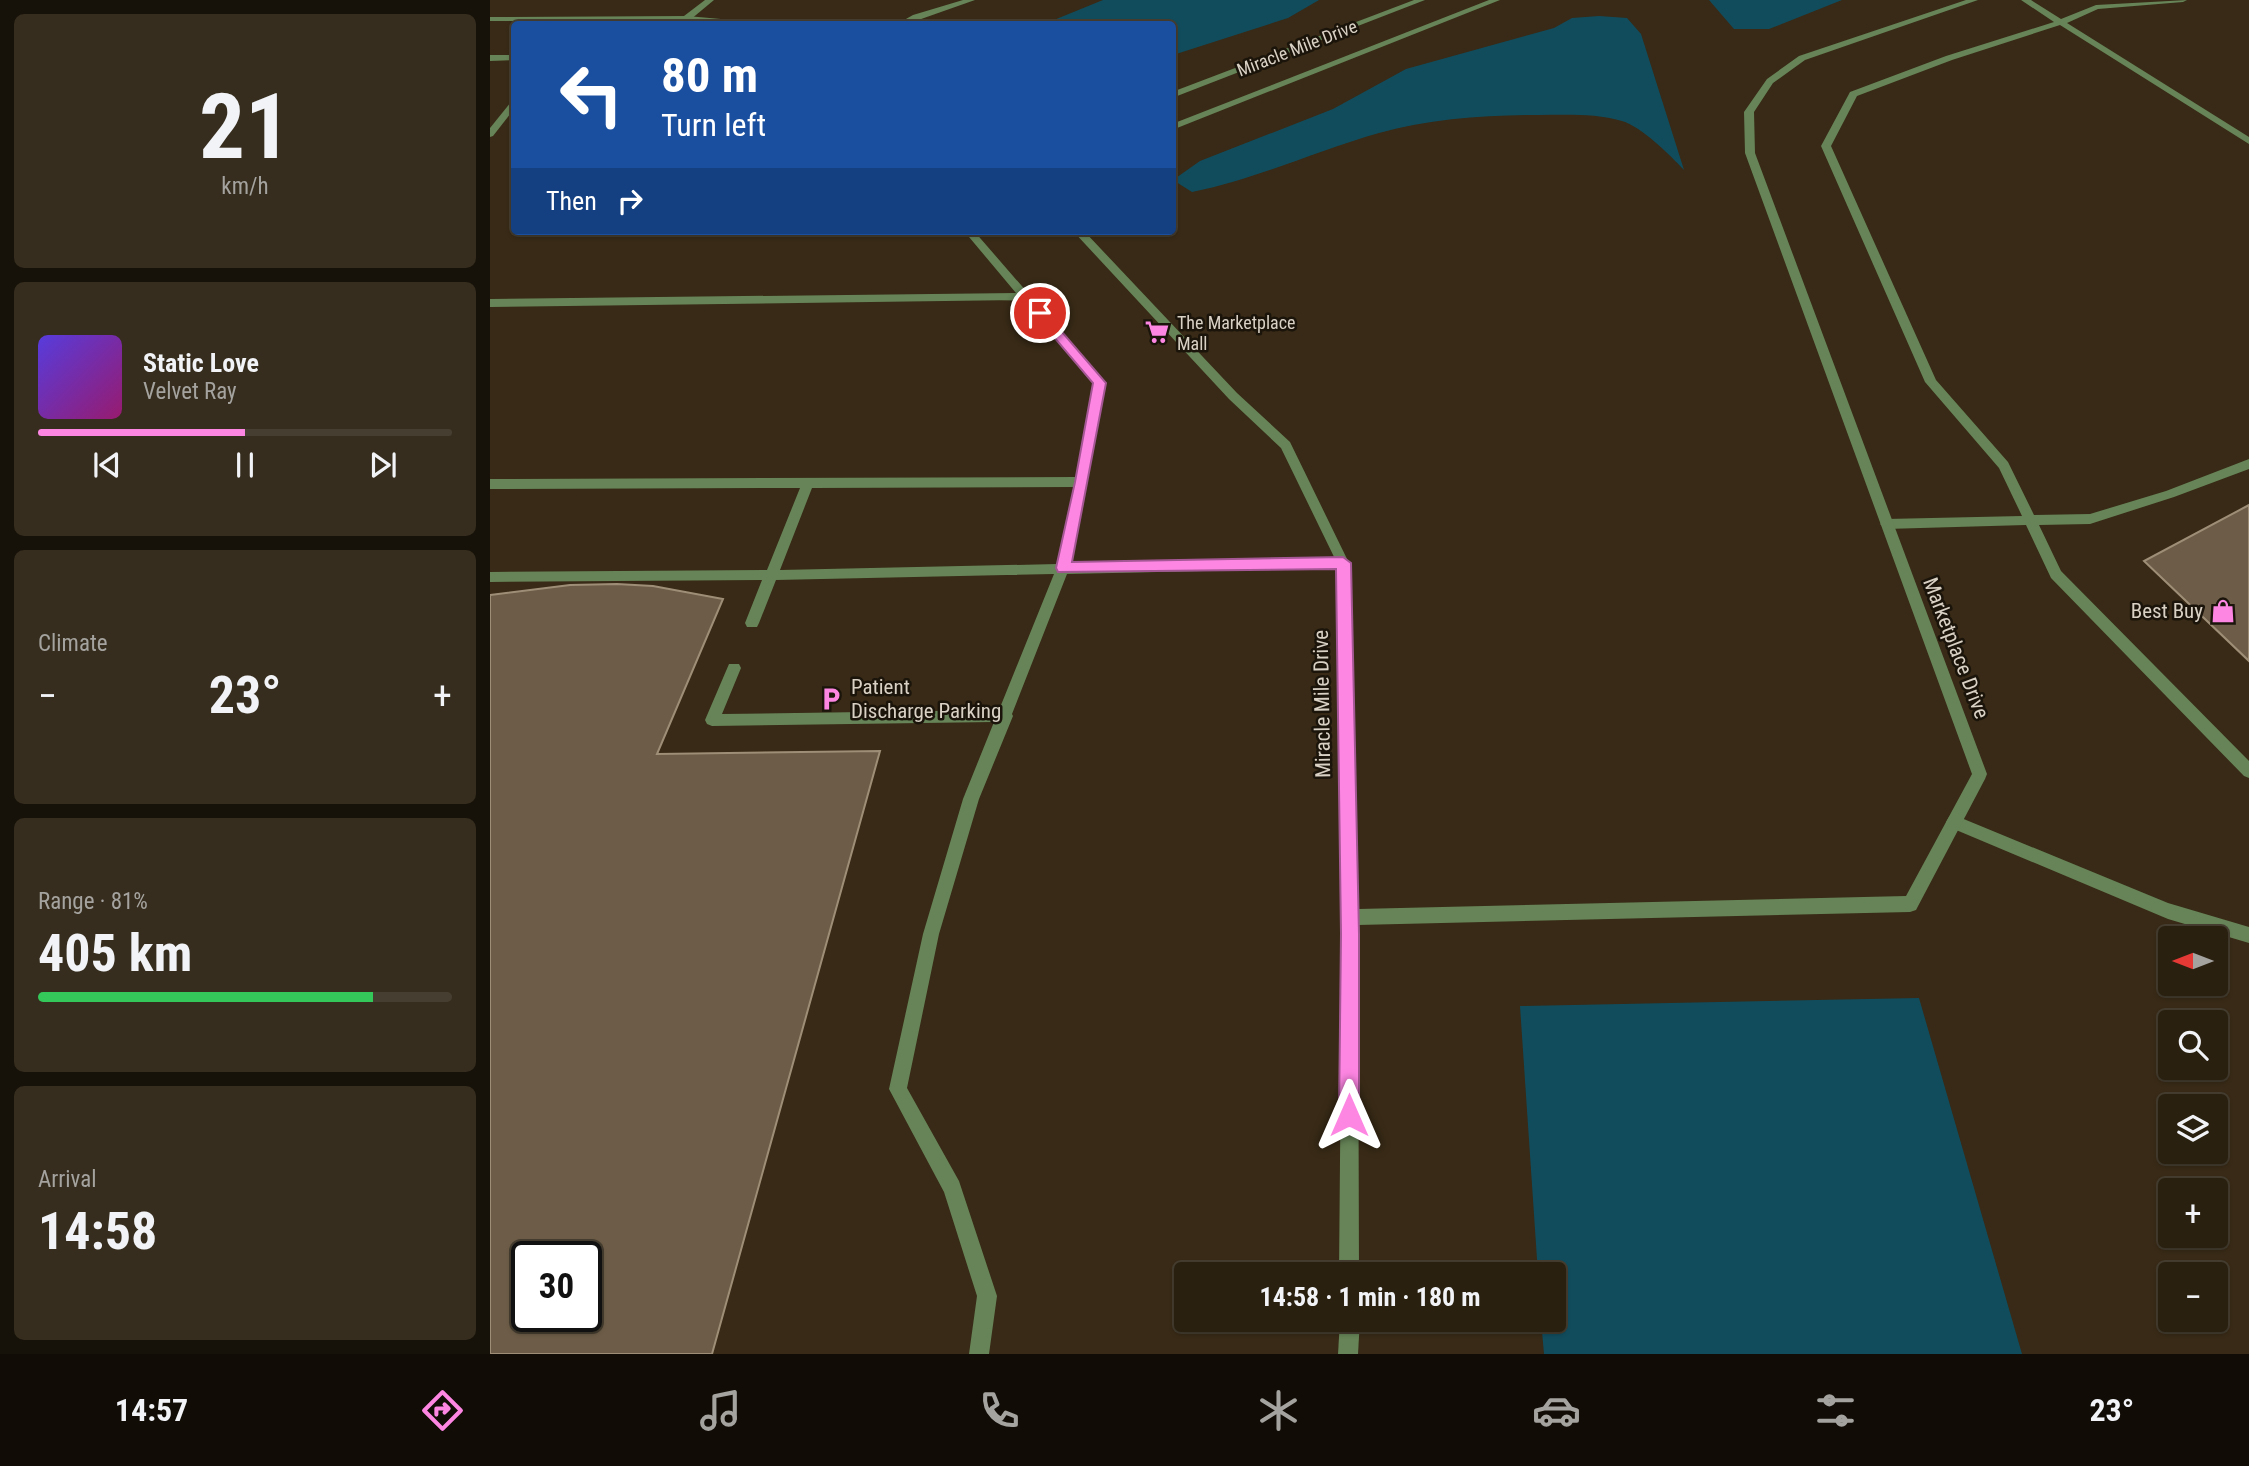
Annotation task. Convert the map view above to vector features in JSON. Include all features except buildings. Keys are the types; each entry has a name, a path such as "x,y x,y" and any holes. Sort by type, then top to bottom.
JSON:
{"street":[{"path":"687,18 710,0"},
{"path":"907,21 971,0"},
{"name":"Miracle Mile Drive","path":"1176,93 1421,0"},
{"path":"1176,125 1496,0"},
{"name":"Marketplace Drive","path":"1349,917 1910,904 1980,774 1750,153 1749,112 1770,81 1802,58 1974,0"},
{"path":"2025,0 2249,141"},
{"path":"2183,0 2096,7 2062,22 1949,58 1853,94 1826,146 1931,382 2004,465 2056,574 2249,771"},
{"path":"490,19 581,21 687,18 721,21"},
{"path":"490,58 511,58"},
{"path":"490,134 511,108"},
{"path":"972,235 1100,383 1063,568 971,799 931,934 898,1089 952,1188 987,1296 979,1354"},
{"name":"Miracle Mile Drive","path":"1092,239 1233,396 1286,445 1343,563 1349,917 1349,1262"},
{"path":"490,303 1025,296"},
{"path":"1886,524 2090,519 2170,494 2249,464"},
{"path":"490,484 1082,482"},
{"path":"752,623 808,483"},
{"path":"490,577 771,575 1343,563"},
{"path":"734,668 712,720 1006,716"},
{"path":"1954,822 2168,911 2249,935"},
{"path":"1348,1354 1349,1332"}],"water":[{"path":"1103,0 1319,0 1288,18 1176,54 1176,21 1051,21"},
{"path":"1709,0 1842,0 1769,29 1734,29"},
{"path":"1572,18 1627,18 1641,34 1684,170 1647,135 1622,121 1591,116 1518,115 1458,119 1398,128 1239,180 1192,192 1176,182 1176,178 1200,161 1333,109 1406,69 1554,28"},
{"path":"1919,998 2022,1354 1544,1354 1542,1332 1566,1332 1566,1262 1537,1262 1520,1006"}],"place":[{"name":"The Marketplace Mall","path":"1157,332"},
{"name":"Best Buy","path":"2223,611"},
{"name":"Patient Discharge Parking","path":"831,699"}],"route":[{"path":"1040,313 1100,383 1063,568 1343,563 1350,934 1349,1115"}]}
